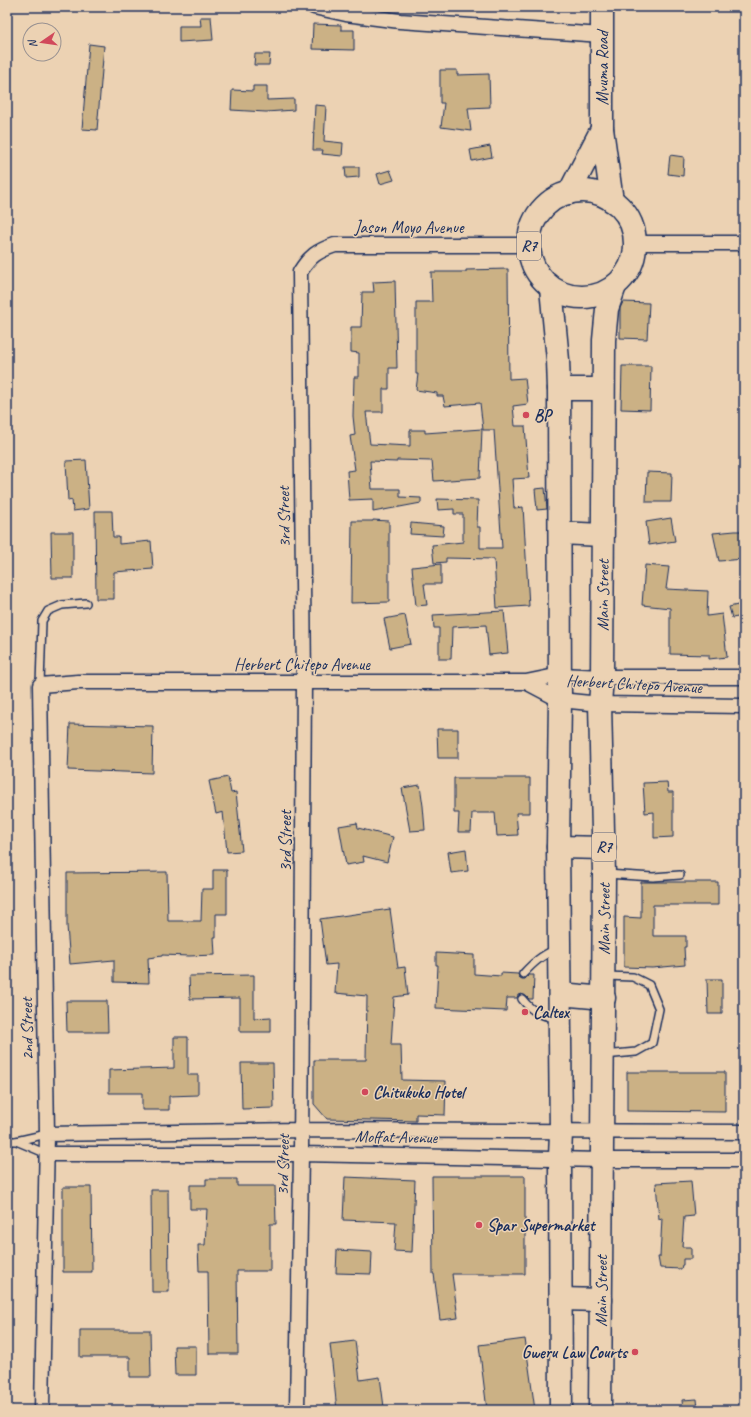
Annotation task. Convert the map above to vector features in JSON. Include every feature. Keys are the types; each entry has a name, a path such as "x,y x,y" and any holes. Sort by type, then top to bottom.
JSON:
{"highway":[{"name":"Mvuma Road","path":"602,7 602,129 612,201"},
{"name":"Mvuma Road","path":"569,193 602,129"},
{"name":"Main Street","path":"584,191 599,194 612,201 624,213 632,227 635,243 632,260 626,274 615,286 600,294 583,298 567,295 551,288 539,276 531,261 529,245 531,227 540,212 553,200 569,193 584,191"},
{"name":"Main Street","path":"600,1410 604,998 604,848 600,704 602,677 603,389 604,340 607,309 615,286"},
{"path":"551,288 558,360 559,389 560,700 558,847 560,948 559,1020 562,1132 560,1158 561,1410"},
{"path":"559,389 603,389"},
{"path":"560,533 602,535"},
{"path":"558,847 604,848"},
{"path":"560,994 604,998"},
{"path":"561,1299 601,1300"}],"street":[{"path":"314,7 345,10 400,21 602,35"},
{"path":"380,7 384,13 400,21"},
{"path":"635,243 744,242"},
{"name":"Jason Moyo Avenue","path":"300,272 307,260 320,250 335,244 529,245"},
{"name":"3rd Street","path":"296,1410 301,1154 304,682 300,272"},
{"name":"Herbert Chitepo Avenue","path":"40,685 78,682 526,682 560,675 602,677 744,677"},
{"name":"Herbert Chitepo Avenue","path":"526,682 560,700 600,704 744,706"},
{"name":"2nd Street","path":"40,685 47,1134 42,1410"},
{"name":"Moffat Avenue","path":"47,1134 301,1130 744,1132"},
{"name":"Moffat Avenue","path":"47,1154 301,1154 603,1160 744,1160"}],"lane":[{"path":"40,685 42,622 48,611 62,605 86,603"},
{"path":"604,874 653,877 680,875"},
{"path":"524,974 541,956 560,948"},
{"path":"603,1055 636,1052 652,1042 659,1009 649,985 633,977 604,976"},
{"path":"522,999 529,1007 540,1015 559,1020"},
{"path":"7,1141 16,1141 47,1134"},
{"path":"16,1141 47,1154"}],"building":[{"path":"200,17 211,17 213,40 179,42 179,26 201,26"},
{"path":"313,24 341,25 341,30 354,30 354,50 312,49"},
{"path":"89,44 104,46 97,130 82,129"},
{"path":"255,54 270,54 269,65 254,65"},
{"path":"440,70 457,70 457,75 489,74 490,107 468,108 471,131 441,127 444,103 440,103"},
{"path":"253,86 267,86 267,100 294,99 294,110 266,112 231,110 232,90 253,91"},
{"path":"315,105 326,106 324,141 343,143 342,156 322,154 323,150 313,150"},
{"path":"490,146 492,157 472,161 470,150"},
{"path":"670,155 684,157 683,176 668,174"},
{"path":"345,167 359,167 359,177 346,178"},
{"path":"390,170 394,180 380,184 377,174"},
{"path":"508,269 509,379 525,378 528,404 513,406 515,426 525,426 529,478 512,479 514,508 523,507 529,606 497,608 494,559 446,558 446,562 434,563 432,545 463,542 463,514 454,514 454,509 438,510 437,499 478,500 477,527 480,527 480,548 502,548 494,430 483,430 480,403 445,406 443,396 437,396 437,393 416,390 418,374 416,374 416,302 432,302 431,272 466,272 466,270"},
{"path":"395,281 397,368 389,368 389,389 383,389 383,412 366,412 370,444 410,446 410,430 425,430 425,433 482,429 480,478 434,481 432,461 370,461 372,489 400,489 400,497 421,498 421,503 373,512 373,499 349,500 347,471 355,470 350,436 355,435 353,416 354,377 359,377 359,353 351,352 351,327 361,327 362,292 374,292 373,282"},
{"path":"623,302 649,303 647,339 620,338 620,308"},
{"path":"622,366 651,366 650,410 621,409"},
{"path":"86,460 89,509 73,511 72,500 68,501 66,461"},
{"path":"647,472 672,473 671,502 646,502"},
{"path":"545,488 547,509 537,510 535,489"},
{"path":"95,511 112,511 113,537 119,537 119,544 151,541 153,569 114,572 114,599 96,599"},
{"path":"671,518 675,541 649,545 646,522"},
{"path":"352,521 389,521 389,602 351,603"},
{"path":"411,523 444,526 443,536 410,534"},
{"path":"744,531 744,559 719,561 713,533"},
{"path":"51,532 73,532 73,578 52,578"},
{"path":"441,564 441,584 424,584 427,605 416,606 412,567"},
{"path":"645,565 669,567 666,589 708,591 707,616 722,614 727,657 709,659 709,655 670,654 670,608 642,605"},
{"path":"742,604 744,616 732,618 729,607"},
{"path":"504,611 508,653 489,655 486,625 452,627 451,659 439,659 439,628 434,628 433,615"},
{"path":"405,615 411,644 390,648 384,619"},
{"path":"70,724 153,726 152,773 68,770"},
{"path":"437,729 458,729 458,758 438,758"},
{"path":"228,777 231,793 236,792 242,851 227,852 223,812 216,814 209,781"},
{"path":"454,778 530,778 530,813 516,813 518,835 497,836 495,813 472,813 471,832 458,832 459,813 454,813"},
{"path":"667,782 668,792 673,792 673,837 654,838 654,812 645,813 643,783"},
{"path":"420,785 425,830 410,831 402,788"},
{"path":"357,823 358,828 393,837 387,862 363,856 364,862 346,865 339,826"},
{"path":"466,849 468,871 451,873 448,852"},
{"path":"213,870 227,870 227,914 216,914 216,937 214,937 215,955 162,955 148,958 149,983 114,982 114,960 70,964 67,926 67,873 167,872 168,921 201,921 202,889 213,889"},
{"path":"641,882 718,882 718,905 653,905 653,936 686,936 686,947 684,947 685,965 652,968 624,967 624,917 641,918"},
{"path":"390,909 398,968 405,967 408,995 394,997 391,1045 401,1045 402,1080 446,1081 445,1115 416,1114 416,1121 327,1119 314,1104 314,1060 366,1060 367,996 335,993 337,964 326,965 320,919"},
{"path":"436,953 474,955 474,974 501,976 501,973 518,974 522,979 525,979 529,975 534,975 533,999 529,999 521,994 518,995 517,998 507,998 506,1011 436,1008 438,965 436,965"},
{"path":"254,975 254,1018 271,1017 271,1032 240,1032 240,998 190,999 189,976"},
{"path":"707,979 722,979 722,1014 708,1014"},
{"path":"66,1001 107,1001 108,1032 67,1032"},
{"path":"174,1037 188,1037 188,1075 198,1075 198,1095 169,1096 169,1110 142,1110 142,1093 109,1093 109,1070 174,1068"},
{"path":"241,1063 273,1063 274,1108 242,1109"},
{"path":"627,1072 725,1072 725,1112 627,1111"},
{"name":"Spar Supermarket","path":"432,1176 525,1176 525,1274 452,1274 458,1318 440,1320 433,1274"},
{"path":"345,1177 415,1180 412,1252 394,1251 396,1222 343,1220"},
{"path":"206,1179 237,1179 237,1186 275,1186 276,1224 270,1224 270,1271 237,1271 238,1354 209,1354 208,1271 199,1271 198,1245 205,1245 207,1209 190,1209 190,1185 206,1185"},
{"path":"691,1181 694,1216 684,1217 682,1247 691,1247 691,1259 683,1259 681,1269 660,1268 658,1257 660,1257 662,1218 659,1219 656,1183"},
{"path":"63,1187 91,1187 92,1272 63,1272"},
{"path":"151,1190 168,1190 169,1292 152,1292"},
{"path":"337,1250 372,1252 371,1274 336,1273"},
{"path":"80,1330 150,1330 151,1377 130,1377 130,1357 80,1357"},
{"path":"525,1339 535,1410 487,1410 479,1345"},
{"path":"355,1341 360,1380 380,1377 384,1407 361,1410 337,1410 330,1344"},
{"path":"174,1346 196,1346 196,1375 175,1375"},
{"path":"697,1399 698,1410 683,1410 682,1400"}],"place":[{"name":"BP","path":"526,415"},
{"name":"Caltex","path":"525,1012"},
{"name":"Chitukuko Hotel","path":"365,1092"},
{"name":"Spar Supermarket","path":"479,1225"},
{"name":"Gweru Law Courts","path":"635,1352"}]}
